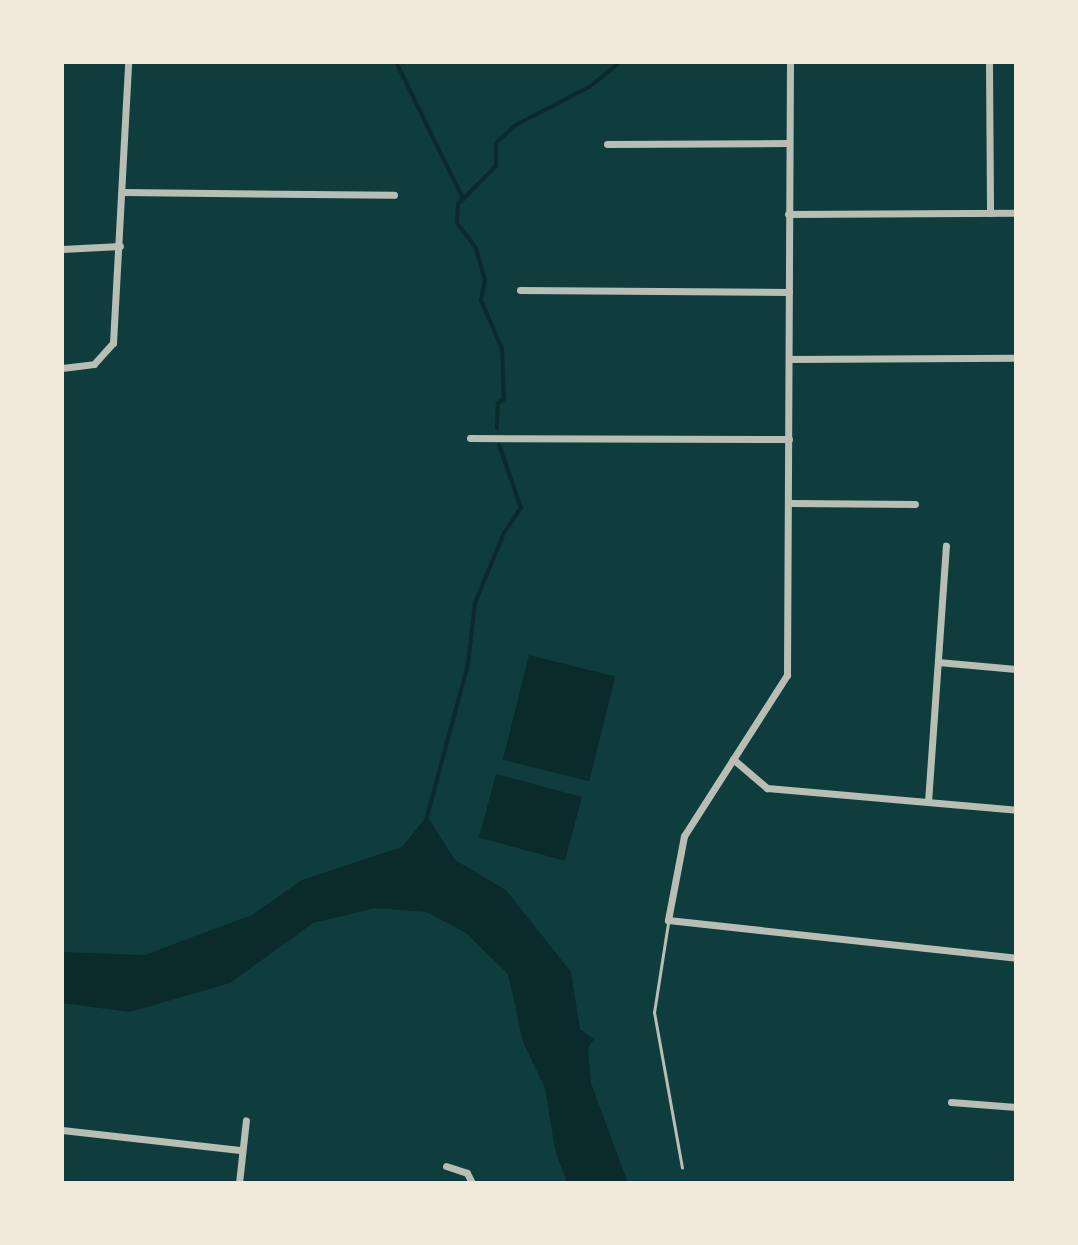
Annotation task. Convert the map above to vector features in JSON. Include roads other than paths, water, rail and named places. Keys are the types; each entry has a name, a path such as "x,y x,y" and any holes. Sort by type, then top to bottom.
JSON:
{"street":[{"path":"62,368 94,364 113,343 128,62"},
{"path":"790,62 790,503 786,680 684,836 668,920 1016,958"},
{"path":"989,62 990,213"},
{"path":"607,144 788,143"},
{"path":"122,192 394,195"},
{"path":"788,214 1016,213"},
{"path":"62,249 120,246"},
{"path":"520,290 789,292"},
{"path":"789,359 1016,358"},
{"path":"470,438 789,439"},
{"path":"790,503 915,504"},
{"path":"928,802 946,546"},
{"path":"938,662 1016,669"},
{"path":"733,759 767,788 1016,810"},
{"path":"951,1102 1016,1107"},
{"path":"239,1183 240,1150 246,1120"},
{"path":"62,1130 240,1150"},
{"path":"446,1166 467,1173 472,1183"}],"lane":[{"path":"668,920 654,1012 682,1167"}],"water":[{"path":"529,655 615,677 589,781 503,760"},
{"path":"496,774 582,797 565,861 479,838"},
{"path":"427,816 455,860 506,890 571,972 580,1029 594,1039 588,1048 591,1083 628,1183 567,1183 555,1150 545,1088 523,1042 508,974 466,933 426,912 375,908 313,923 230,983 130,1012 62,1003 62,952 145,955 252,915 302,880 402,847"}],"waterway":[{"path":"396,62 463,199"},
{"path":"497,428 498,403 504,399 502,349 481,300 485,280 476,248 457,223 458,204 496,166 496,143 514,126 589,87 620,62"},
{"path":"426,820 468,664 475,603 504,533 521,508 499,445"}]}
